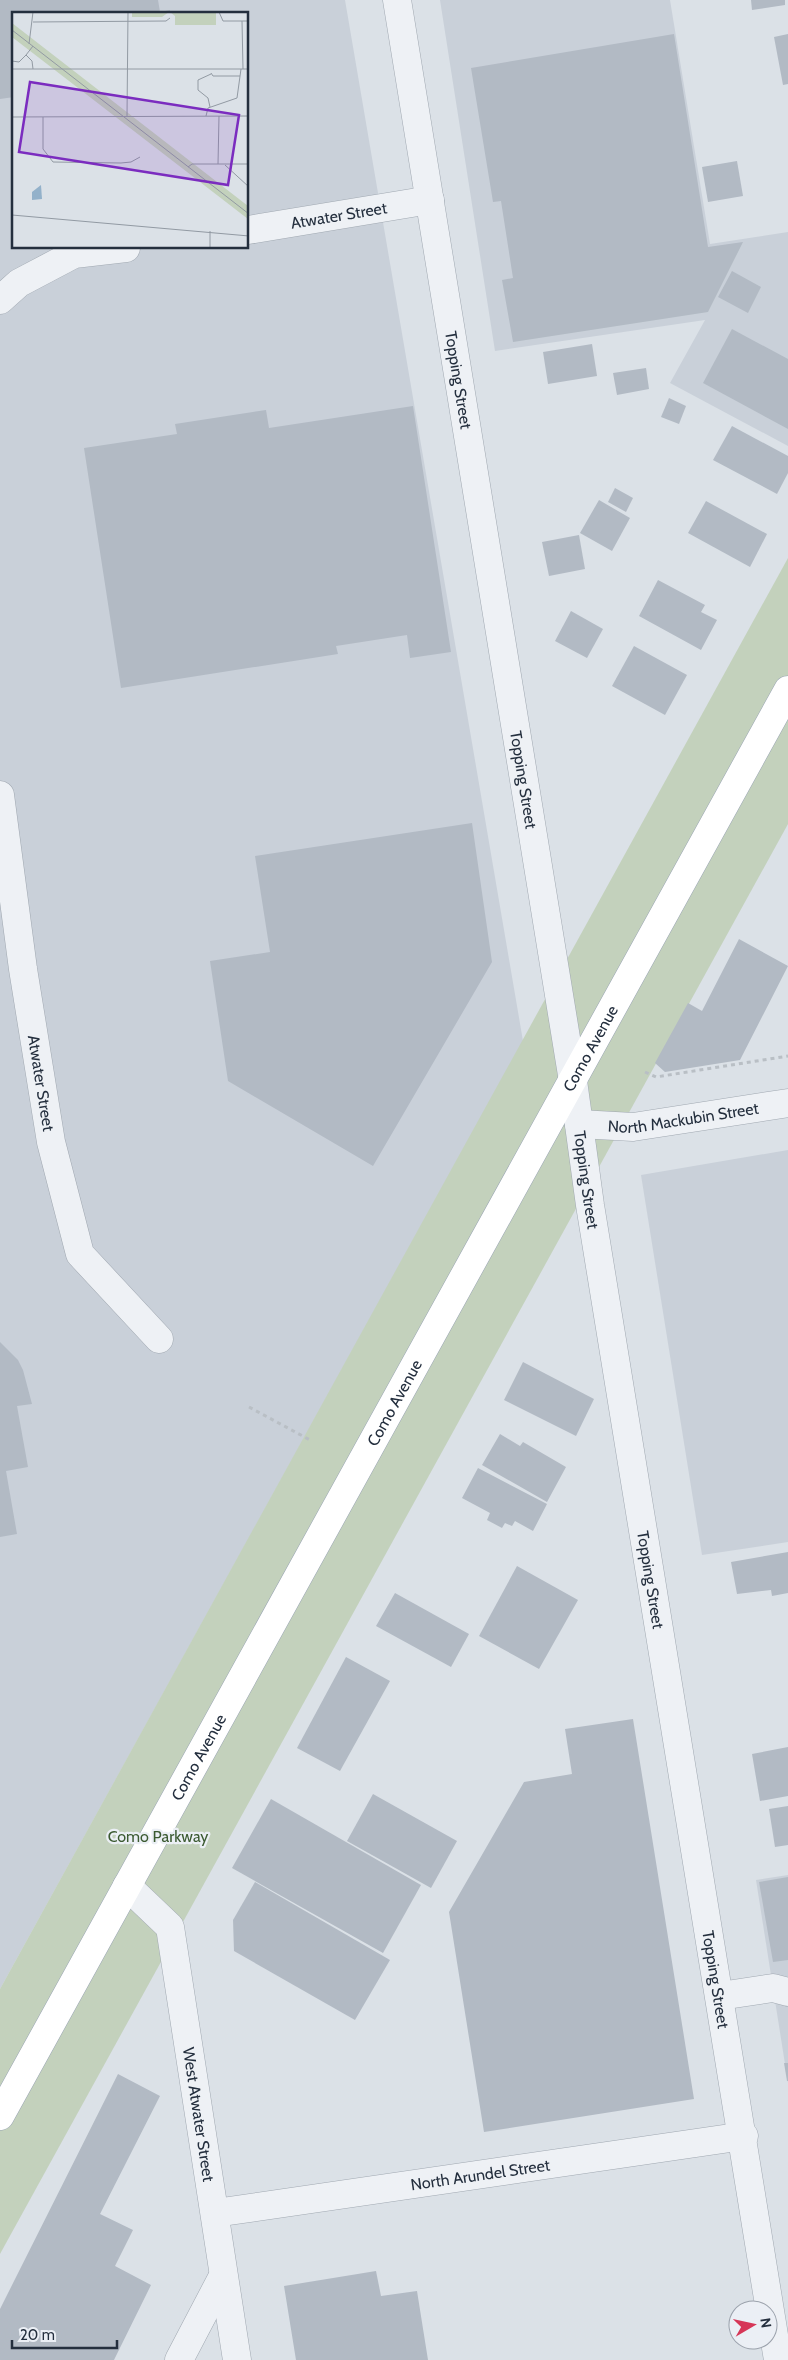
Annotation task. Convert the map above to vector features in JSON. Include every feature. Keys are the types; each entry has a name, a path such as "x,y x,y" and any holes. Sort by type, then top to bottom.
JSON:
{"main road":[{"name":"Como Avenue","path":"0,2116 788,690"}],"street":[{"name":"Topping Street","path":"397,0 573,1081 614,1352 744,2136 778,2360"},
{"name":"Atwater Street","path":"249,230 430,200"},
{"path":"0,300 19,283 74,254 117,249"},
{"name":"Atwater Street","path":"0,795 24,969 52,1142 80,1254 158,1339"},
{"name":"North Mackubin Street","path":"579,1124 634,1127 788,1103"},
{"name":"West Atwater Street","path":"127,1886 170,1927 237,2360"},
{"path":"720,1996 773,1988 788,1992"},
{"name":"North Arundel Street","path":"215,2213 744,2136"},
{"path":"179,2360 223,2276"}],"path":[{"path":"646,1072 656,1077 788,1056"},
{"path":"249,1408 310,1440"}],"shaded area":[{"path":"0,0 345,0 523,1041 0,1989"},
{"path":"440,0 670,0 710,244 788,232 788,446 670,383 705,320 495,351"},
{"path":"788,1150 788,1542 702,1555 641,1175"},
{"path":"788,1875 788,2083 756,1880"}],"green space":[{"name":"Como Parkway","path":"788,558 788,824 0,2254 0,1989"}],"building":[{"path":"0,0 158,0 160,12 12,12 12,97 0,99"},
{"path":"751,0 785,0 785,5 752,10"},
{"path":"674,34 708,247 743,242 708,312 513,342 502,280 513,278 501,201 493,202 471,68"},
{"path":"788,34 788,84 783,85 774,37"},
{"path":"737,161 743,196 708,202 702,167"},
{"path":"732,271 761,287 748,313 718,297"},
{"path":"732,329 788,359 788,429 703,383"},
{"path":"592,344 597,376 548,384 543,352"},
{"path":"646,368 649,389 617,395 613,373"},
{"path":"669,398 686,406 679,424 661,417"},
{"path":"413,406 451,652 410,658 407,635 336,646 338,654 121,688 84,448 177,434 175,424 266,410 269,428"},
{"path":"732,426 788,456 788,473 777,494 713,460"},
{"path":"615,488 633,498 626,512 608,502"},
{"path":"599,500 630,518 612,551 580,533"},
{"path":"706,501 767,534 750,567 688,533"},
{"path":"579,535 585,569 549,576 542,542"},
{"path":"658,580 705,605 701,612 717,620 701,650 639,616"},
{"path":"571,611 603,629 587,658 555,641"},
{"path":"634,646 687,675 665,715 612,686"},
{"path":"472,823 492,962 373,1166 228,1081 210,961 270,952 255,856"},
{"path":"739,939 788,966 740,1060 665,1072 655,1063 688,1003 702,1011"},
{"path":"0,1342 18,1360 23,1370 32,1404 17,1406 28,1467 6,1471 17,1534 0,1537"},
{"path":"523,1362 594,1399 576,1436 504,1400"},
{"path":"500,1434 520,1446 523,1442 566,1467 547,1502 482,1465"},
{"path":"478,1468 547,1504 533,1531 515,1521 512,1526 505,1523 502,1528 487,1520 490,1513 462,1498"},
{"path":"788,1552 788,1593 772,1596 771,1590 737,1594 731,1562"},
{"path":"517,1566 578,1600 539,1669 479,1636"},
{"path":"395,1593 469,1634 451,1667 376,1626"},
{"path":"346,1657 390,1681 340,1771 297,1748"},
{"path":"633,1719 694,2099 484,2132 449,1912 524,1782 572,1774 565,1729"},
{"path":"788,1747 788,1796 760,1801 752,1754"},
{"path":"373,1794 457,1841 431,1888 347,1841"},
{"path":"271,1799 421,1885 383,1953 232,1868"},
{"path":"788,1806 788,1845 775,1847 769,1809"},
{"path":"788,1877 788,1960 773,1962 759,1882"},
{"path":"255,1882 390,1960 355,2020 234,1951 233,1920"},
{"path":"784,2063 788,2063 788,2081 787,2081"},
{"path":"118,2074 160,2096 100,2214 133,2230 115,2266 151,2285 114,2360 0,2360 0,2309"},
{"path":"376,2271 381,2296 417,2291 428,2360 296,2360 284,2286"}]}
